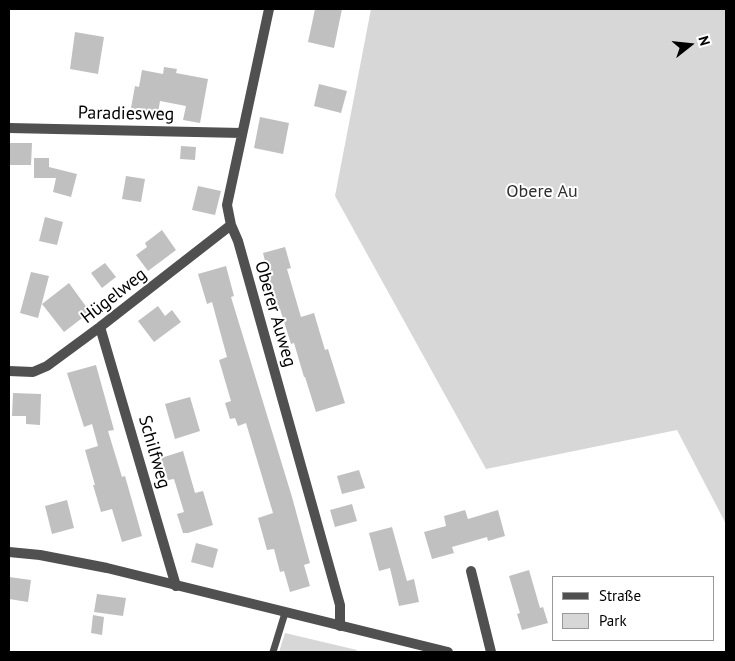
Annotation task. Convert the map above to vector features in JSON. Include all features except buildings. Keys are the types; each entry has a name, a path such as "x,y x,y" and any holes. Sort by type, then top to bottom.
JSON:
{"street":[{"name":"Oberer Auweg","path":"269,9 227,205 231,225 241,251 340,605 340,626"},
{"name":"Paradiesweg","path":"9,128 242,133"},
{"name":"Hügelweg","path":"9,371 33,372 47,366 231,225"},
{"name":"Schilfweg","path":"100,327 176,586"},
{"path":"9,552 40,555 107,568 448,652"},
{"path":"471,571 491,652"}],"lane":[{"path":"273,652 285,613"}],"green space":[{"name":"Obere Au","path":"371,9 726,9 726,524 677,430 486,469 335,196"},
{"path":"285,633 357,650 356,652 279,652"}]}
